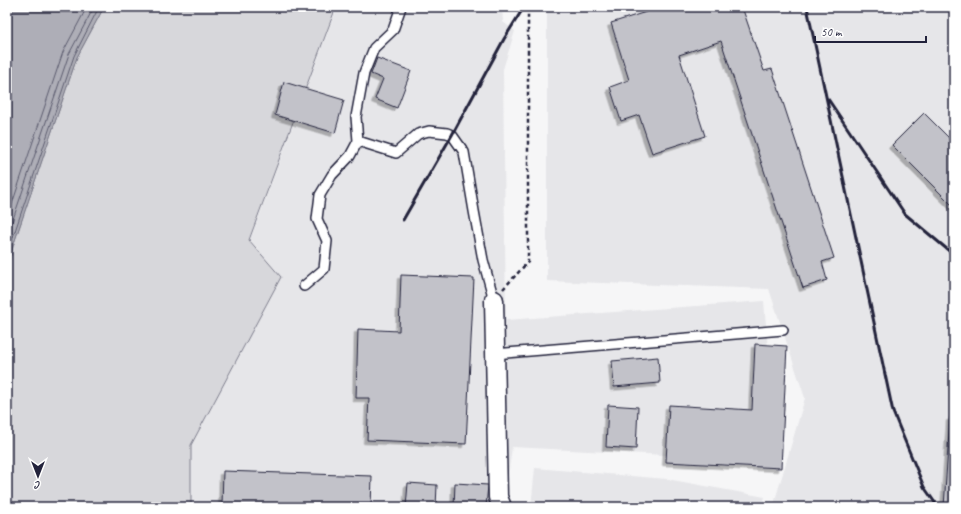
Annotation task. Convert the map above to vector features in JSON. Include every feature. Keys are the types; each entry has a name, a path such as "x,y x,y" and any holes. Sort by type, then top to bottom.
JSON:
{"street":[{"path":"494,300 498,497 502,507"}],"lane":[{"path":"304,286 324,270 327,241 317,219 320,196 332,175 350,156 358,142 356,117 364,73 374,48 393,30 401,7"},
{"path":"358,142 396,153 418,134 429,131 452,135 464,152 478,232 494,300"},
{"path":"495,354 783,330"}],"path":[{"path":"494,300 528,262 528,7"}],"shaded area":[{"path":"104,7 336,7 249,240 281,277 191,445 191,507 7,507 7,271 13,246 77,57"},
{"path":"337,7 502,7 503,22 515,31 503,69 506,320 764,301 777,461 512,447 504,507 191,507 191,445 281,277 250,240"},
{"path":"547,7 954,7 954,507 773,507 805,398 769,289 547,281"},
{"path":"535,468 667,479 765,497 762,507 531,507"}],"water":[{"path":"7,7 104,7 77,57 13,246 7,271"}],"building":[{"path":"645,7 742,7 764,71 772,69 834,258 822,262 827,280 803,288 721,41 679,55 705,136 652,153 639,115 621,121 610,87 629,80 611,23 646,12"},
{"path":"377,58 411,71 397,108 375,99 383,79 371,74"},
{"path":"284,82 344,100 335,133 275,115"},
{"path":"924,113 954,143 954,207 892,145"},
{"path":"401,275 474,278 466,444 367,440 369,398 356,398 358,329 399,331"},
{"path":"755,344 787,346 781,468 666,462 669,405 752,410"},
{"path":"658,357 660,383 614,387 612,361"},
{"path":"608,405 638,407 636,449 606,447"},
{"path":"950,417 954,417 954,507 944,507"},
{"path":"223,471 372,476 371,507 222,505"},
{"path":"408,483 437,485 436,507 406,507"},
{"path":"455,483 488,485 486,507 454,507"}],"railway":[{"path":"403,220 452,135 504,39 524,7"},
{"path":"807,7 893,412 924,487 938,507"},
{"path":"828,99 905,214 954,255"}]}
